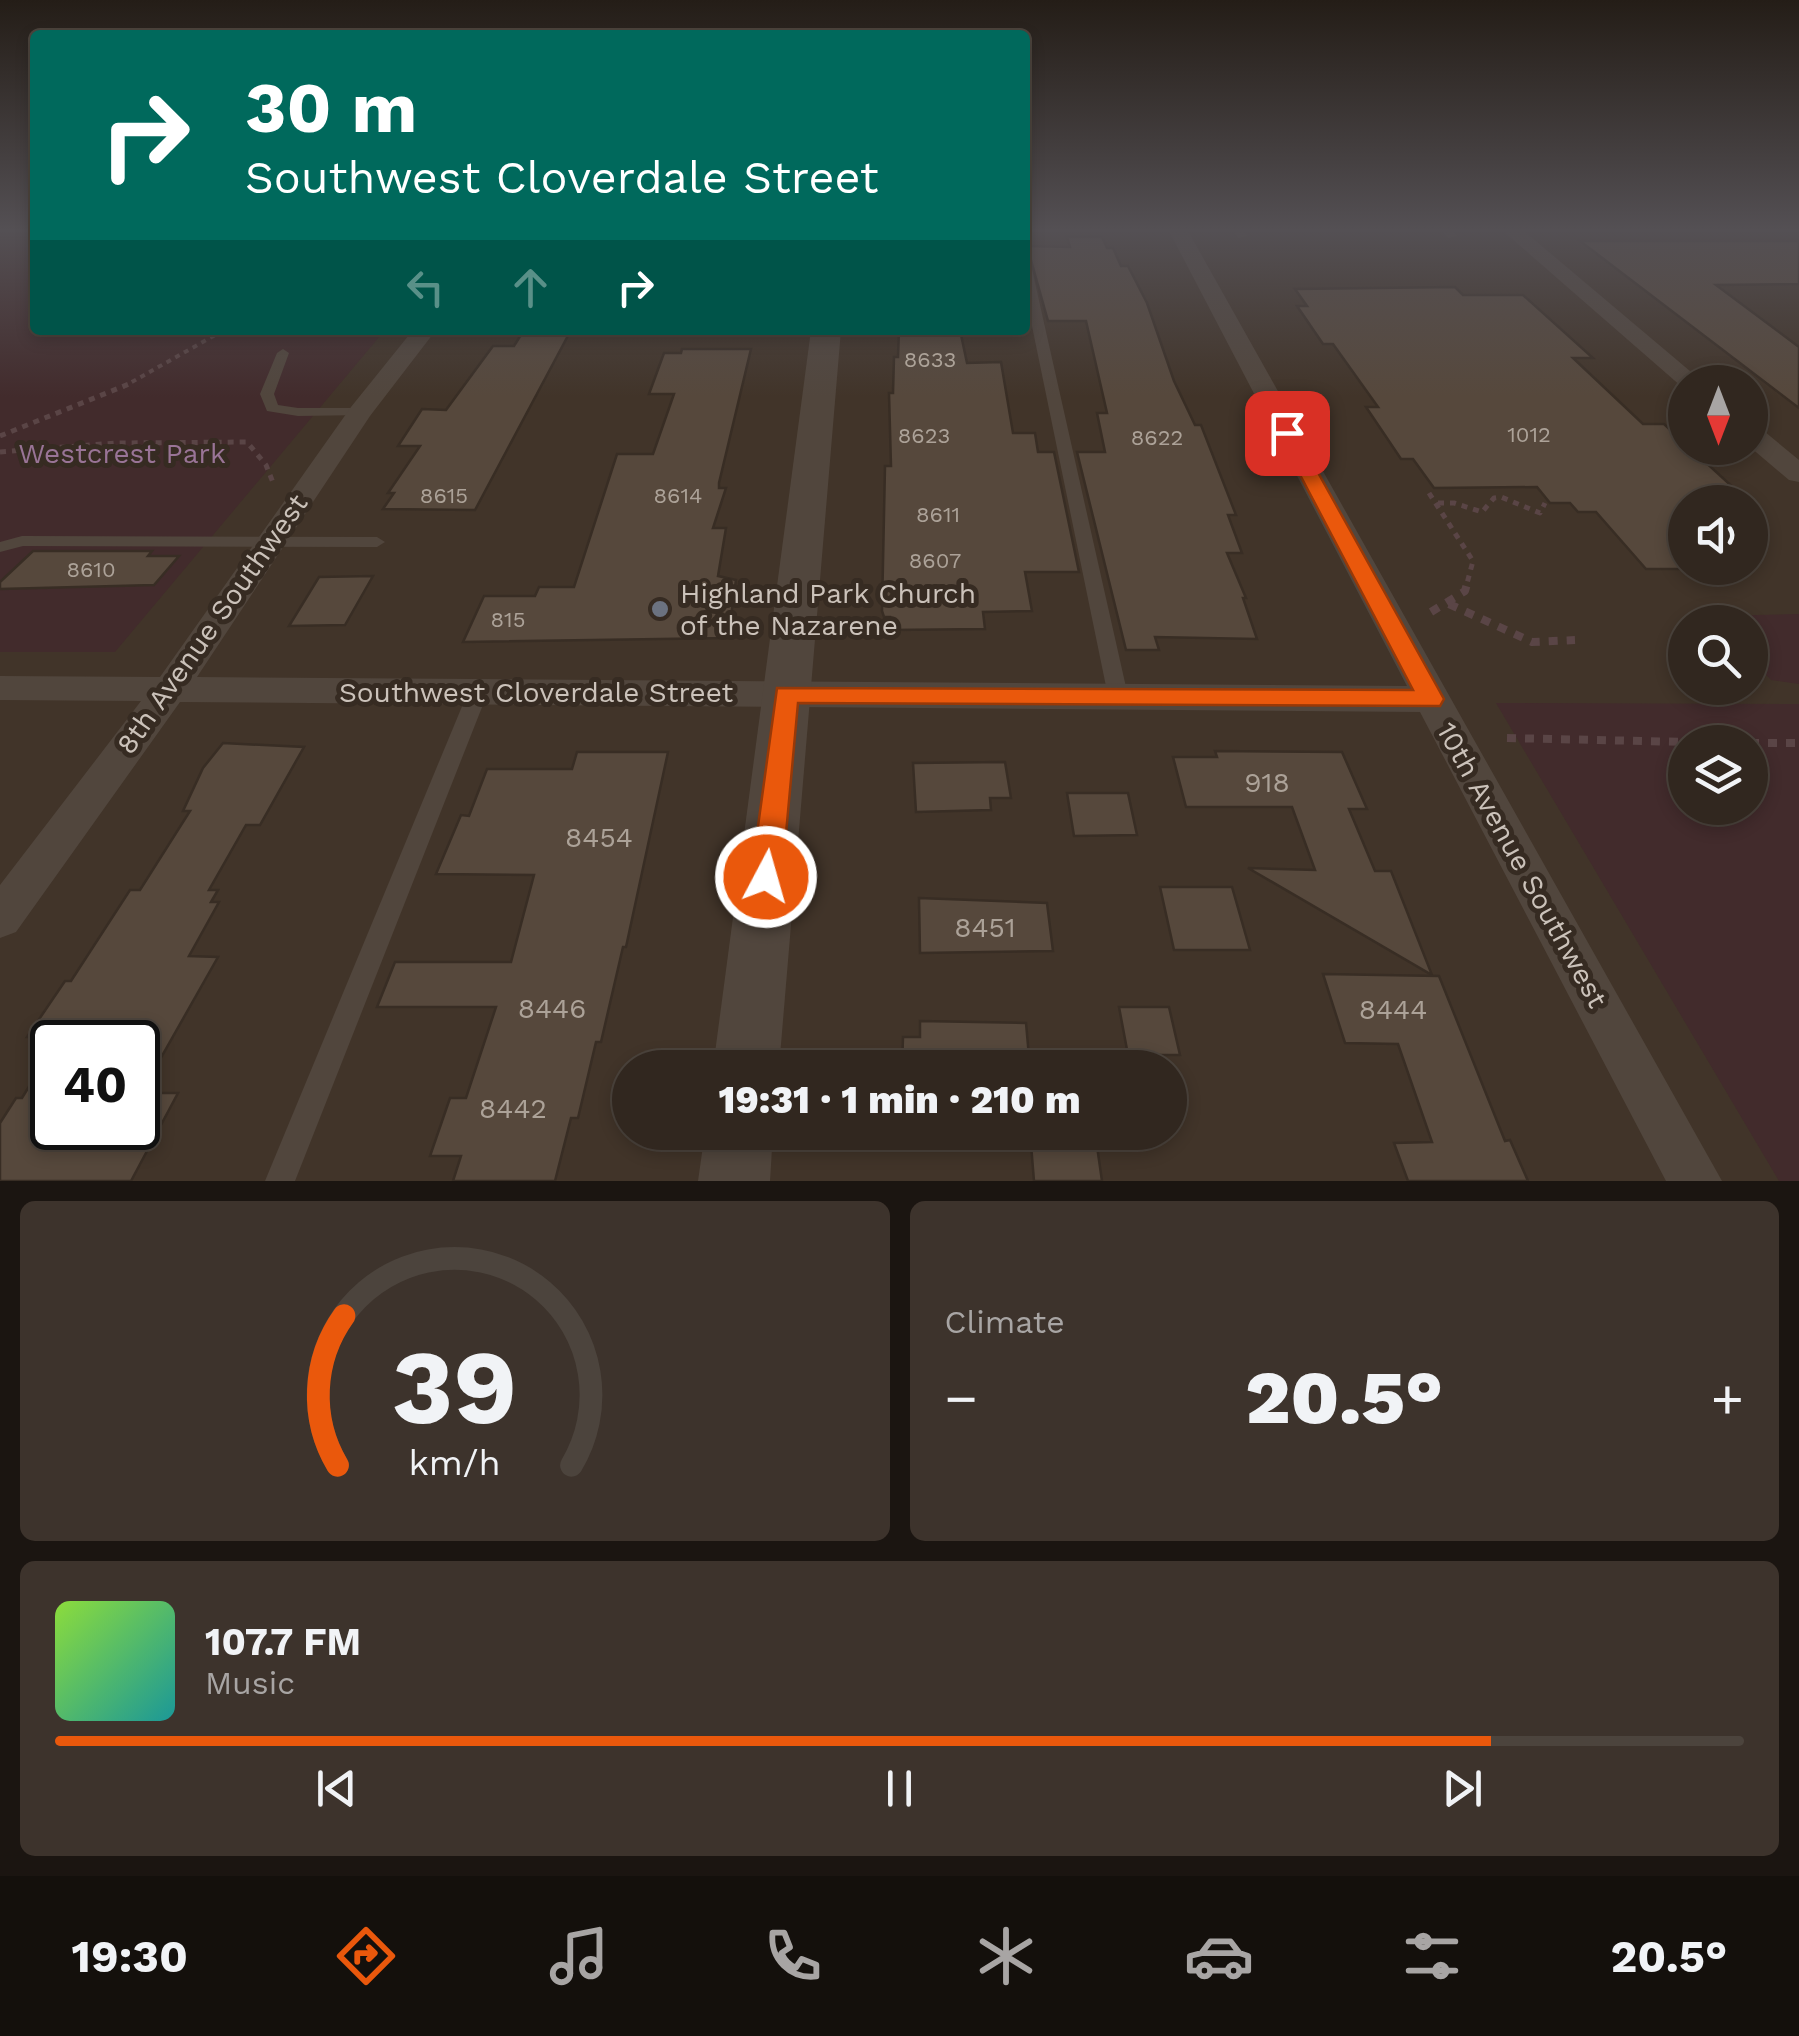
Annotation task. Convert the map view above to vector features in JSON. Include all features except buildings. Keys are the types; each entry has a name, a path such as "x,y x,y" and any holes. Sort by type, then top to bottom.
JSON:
{"street":[{"name":"10th Avenue Southwest","path":"1207,286 1695,1181"},
{"path":"1577,286 1671,365"},
{"name":"8th Avenue Southwest","path":"0,919 170,689 360,412 420,335"},
{"path":"748,1050 825,335"},
{"path":"1768,448 1799,474"},
{"name":"Southwest Cloverdale Street","path":"0,688 1431,699"},
{"path":"734,1181 737,1150"}],"lane":[{"path":"1030,288 1118,696"},
{"path":"284,352 267,394 272,408 360,412"},
{"path":"0,547 22,541 377,542"},
{"path":"280,1181 478,692"}],"path":[{"path":"0,436 142,379 216,335"},
{"path":"0,452 116,443 247,442 266,465 276,490"},
{"path":"1429,493 1473,560 1465,591 1431,612"},
{"path":"1436,504 1454,503 1482,512 1494,498 1500,497 1540,513 1545,503"},
{"path":"1449,604 1532,642 1575,640"},
{"path":"1507,738 1668,742"},
{"path":"1768,743 1799,743"}],"green space":[{"name":"Westcrest Park","path":"0,286 30,286 30,335 381,335 115,652 0,652"},
{"path":"1799,614 1799,684 1768,677 1768,615"},
{"path":"1496,703 1799,704 1799,1181 1779,1181"}],"place":[{"name":"Highland Park Church of the Nazarene","path":"660,609"}],"route":[{"path":"766,877 786,694 1431,699 1287,433"}]}
